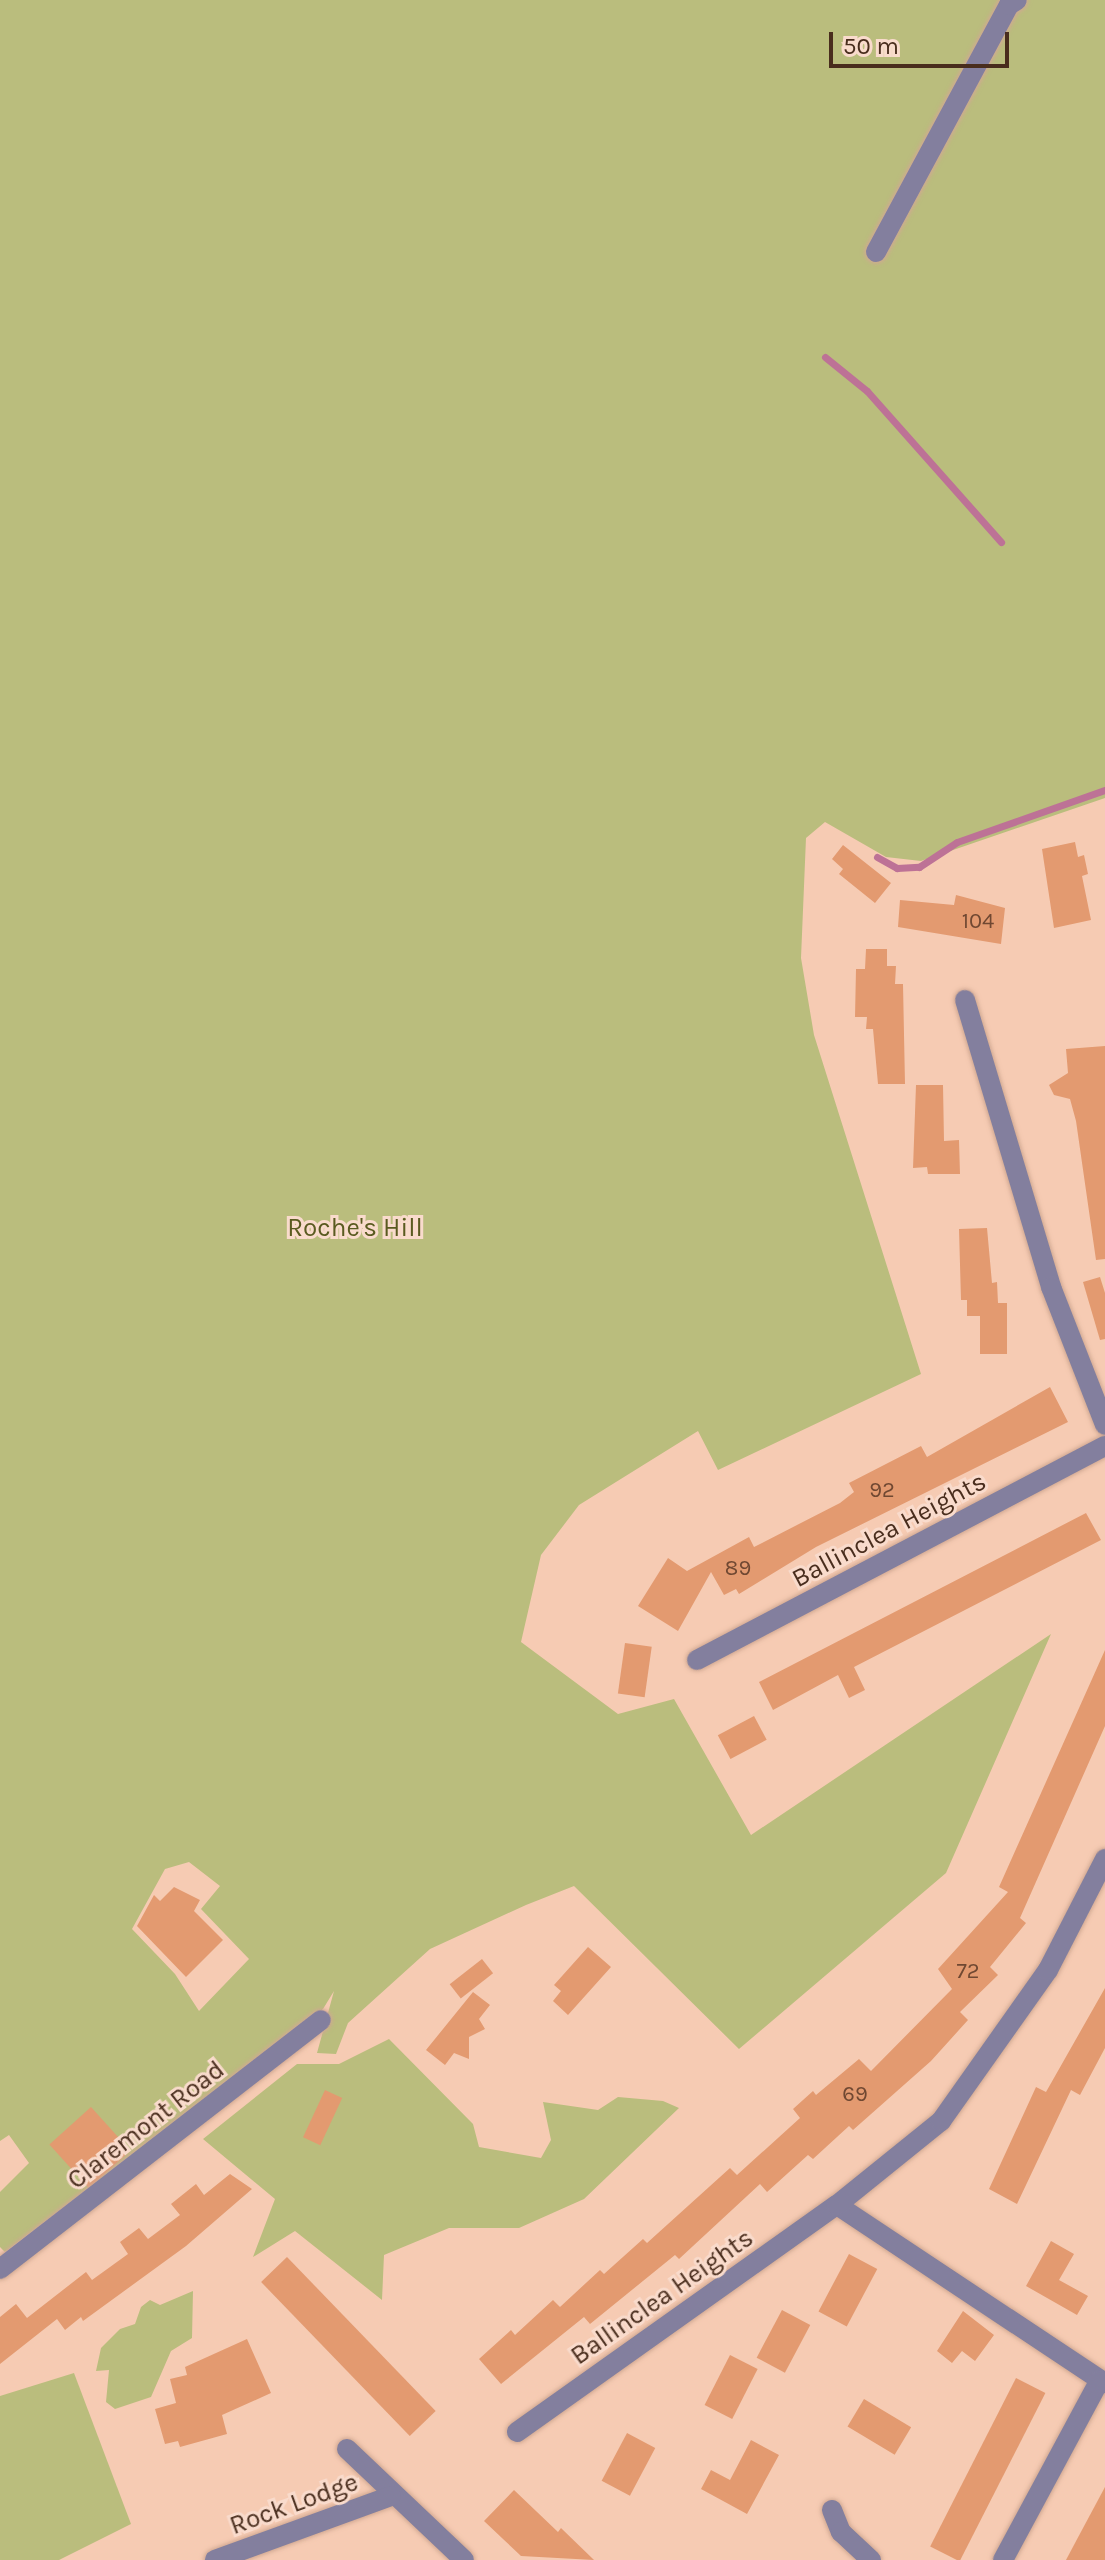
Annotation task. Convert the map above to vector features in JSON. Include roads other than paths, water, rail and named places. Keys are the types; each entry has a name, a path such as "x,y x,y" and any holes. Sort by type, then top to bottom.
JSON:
{"street":[{"path":"876,252 1009,5 1017,0"},
{"path":"965,1000 1051,1287 1105,1425"},
{"name":"Ballinclea Heights","path":"697,1660 1105,1446"},
{"name":"Ballinclea Heights","path":"517,2432 837,2205 941,2121 1048,1970 1105,1859"},
{"name":"Claremont Road","path":"0,2269 321,2020"},
{"path":"837,2205 1103,2382 1003,2560"},
{"name":"Rock Lodge","path":"347,2449 391,2496 464,2560"},
{"name":"Rock Lodge","path":"215,2560 391,2496"},
{"path":"832,2510 841,2532 871,2560"}],"waterway":[{"path":"825,357 867,391 1001,542"},
{"path":"877,857 897,868 919,867 957,842 1105,790"}],"park label":[{"name":"Roche's Hill","path":"355,1228"}]}
